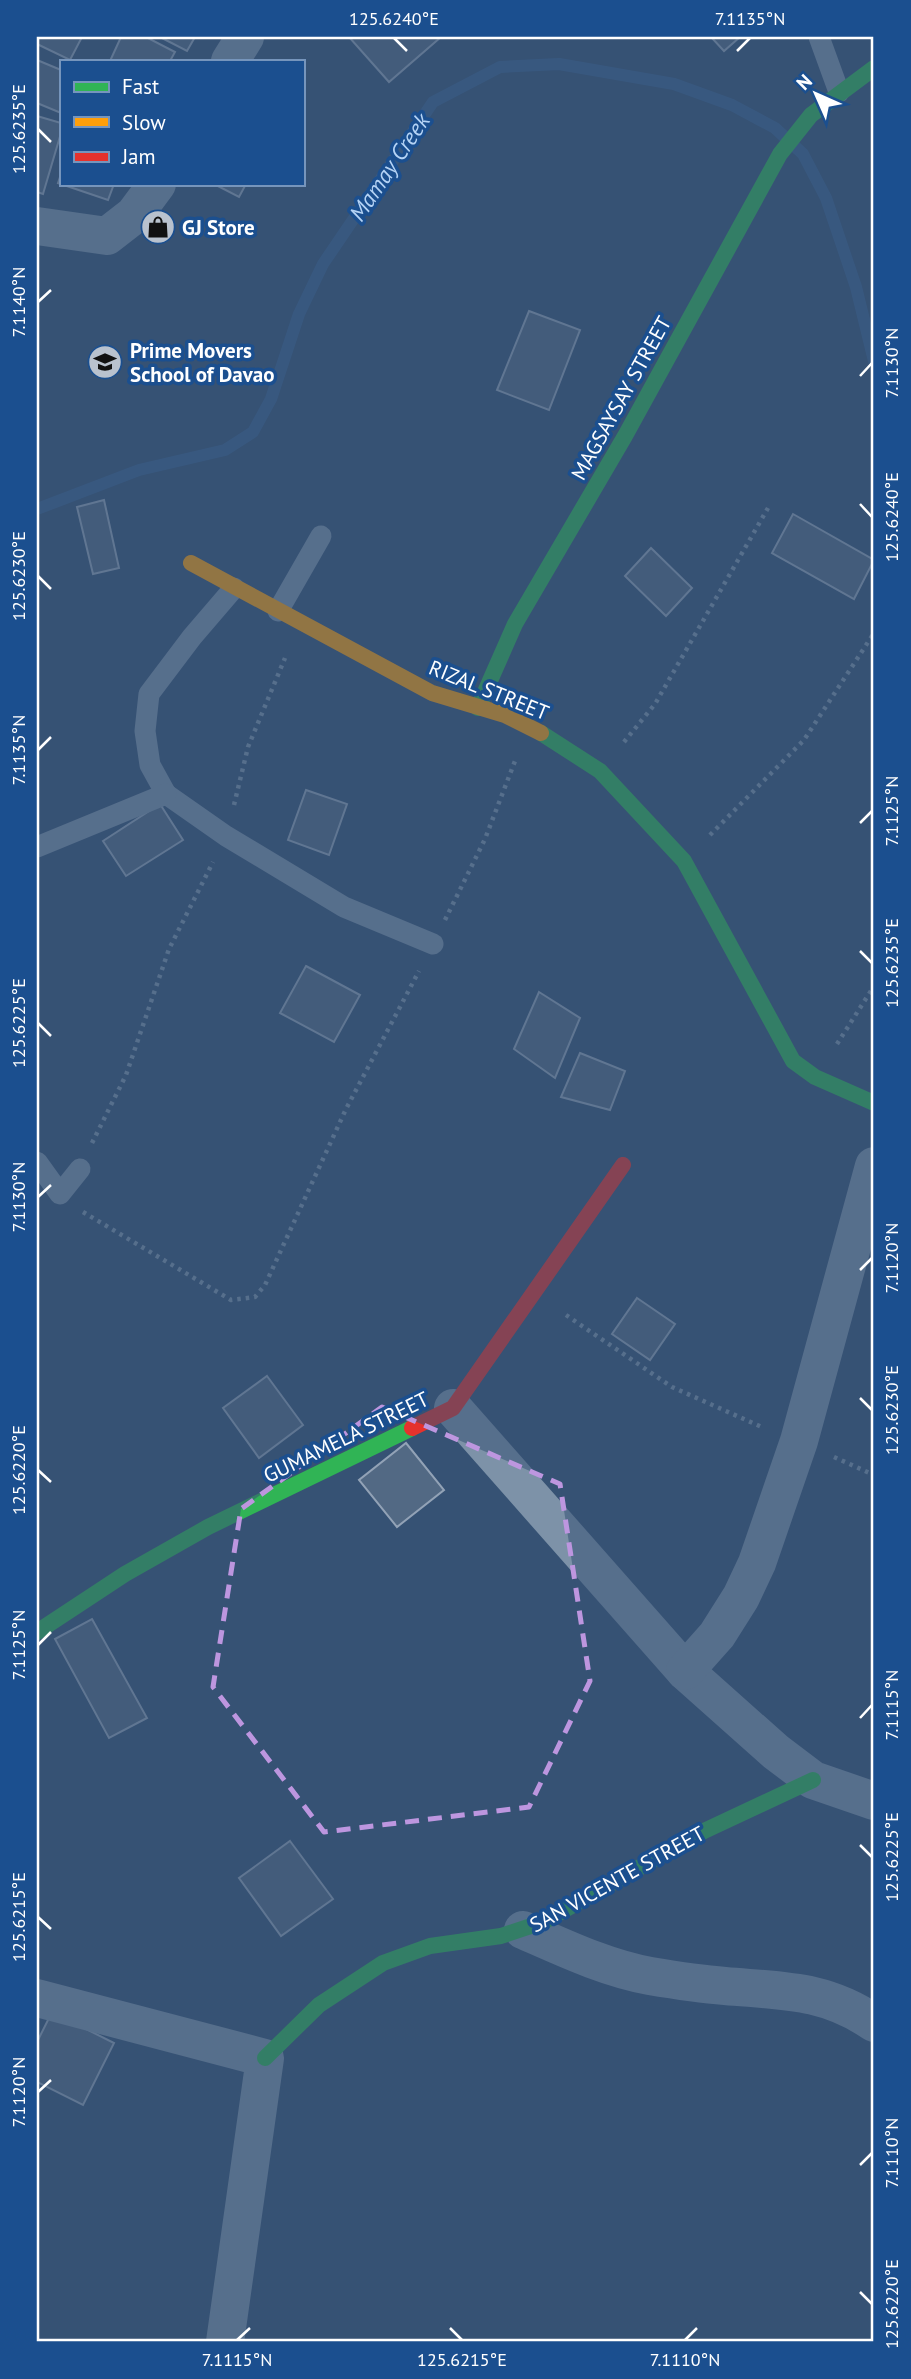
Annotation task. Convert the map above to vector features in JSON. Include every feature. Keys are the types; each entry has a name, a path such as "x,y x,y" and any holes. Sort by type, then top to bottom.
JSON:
{"street":[{"path":"231,60 245,37"},
{"name":"MAGSAYSAY STREET","path":"478,708 515,624 625,436 780,154 811,115 874,68"},
{"path":"37,226 107,236 134,215 156,186"},
{"name":"RIZAL STREET","path":"191,563 234,589 304,623 432,693 531,727 600,771 684,861 793,1061 815,1077 874,1103"},
{"name":"GUMAMELA STREET","path":"37,1632 125,1574 208,1527 453,1408 623,1165"},
{"path":"685,1671 717,1634 741,1597 757,1563 799,1440 874,1166"},
{"path":"453,1408 685,1671 776,1752 813,1780 874,1801"},
{"name":"SAN VICENTE STREET","path":"265,2058 292,2025 344,1986 387,1962 429,1946 523,1930 592,1897 718,1823 813,1780"},
{"path":"523,1930 592,1960 647,1976 724,1986 794,1990 828,1998 874,2022"},
{"path":"37,1998 265,2058 225,2342"}],"lane":[{"path":"819,37 839,92"},
{"path":"278,611 321,536"},
{"path":"234,589 192,637 149,694 145,731 150,765 166,794 226,836 345,907 433,944"},
{"path":"37,847 166,794"},
{"path":"37,1162 60,1194 79,1169"}],"path":[{"path":"600,771 655,704 768,508"},
{"path":"79,1169 126,1075 169,949 226,836 248,747 274,678 304,623"},
{"path":"684,861 804,740 874,633"},
{"path":"60,1194 85,1213 231,1300 255,1297 265,1285 346,1109 485,839 505,782 531,727"},
{"path":"815,1077 874,986"},
{"path":"533,1293 673,1387 734,1416 799,1440"}],"highlighted area":[{"path":"382,1407 560,1484 590,1681 529,1807 324,1832 213,1687 241,1509"}],"building":[{"path":"37,37 82,37 70,60 37,44"},
{"path":"121,37 146,37 175,52 171,60 110,60"},
{"path":"160,37 195,37 187,51"},
{"path":"349,37 441,37 389,82"},
{"path":"711,37 740,37 724,51"},
{"path":"37,60 60,70 60,113 37,103"},
{"path":"37,116 60,123 60,136 43,194 37,192"},
{"path":"67,186 113,186 108,200"},
{"path":"218,186 245,186 239,197"},
{"path":"529,311 580,330 549,410 497,390"},
{"path":"104,500 119,568 93,574 77,507"},
{"path":"793,514 874,560 854,599 772,553"},
{"path":"651,548 692,588 666,616 625,576"},
{"path":"306,790 347,804 329,855 288,840"},
{"path":"160,804 183,840 126,876 103,841"},
{"path":"306,966 360,995 334,1042 280,1013"},
{"path":"539,992 580,1018 555,1078 514,1049"},
{"path":"580,1053 625,1071 610,1110 561,1097"},
{"path":"637,1298 675,1324 650,1360 612,1334"},
{"path":"267,1376 303,1425 259,1458 223,1408"},
{"path":"406,1443 444,1490 397,1527 359,1480"},
{"path":"92,1619 147,1718 109,1738 55,1639"},
{"path":"290,1841 333,1899 281,1936 239,1878"},
{"path":"52,2012 114,2043 83,2105 37,2082 37,2042"}],"waterway":[{"name":"Mamay Creek","path":"37,509 139,470 225,450 253,432 271,399 299,314 323,264 433,102 500,67 559,64 674,84 732,105 775,128 803,154 826,198 856,287 874,361"}],"traffic: fast":[{"path":"478,708 515,624 625,436 780,154 811,115 874,68"},
{"path":"541,733 600,771 684,861 793,1061 815,1077 874,1103"},
{"path":"37,1632 125,1574 208,1527 412,1428"},
{"path":"265,2058 319,2005 383,1963 430,1946 501,1936 543,1922 704,1831 813,1780"}],"traffic: slow":[{"path":"191,563 432,693 505,715 541,733"}],"traffic: jam":[{"path":"412,1428 453,1408 623,1165"}],"place":[{"name":"GJ Store","path":"158,227"},
{"name":"Prime Movers School of Davao","path":"105,362"}]}
